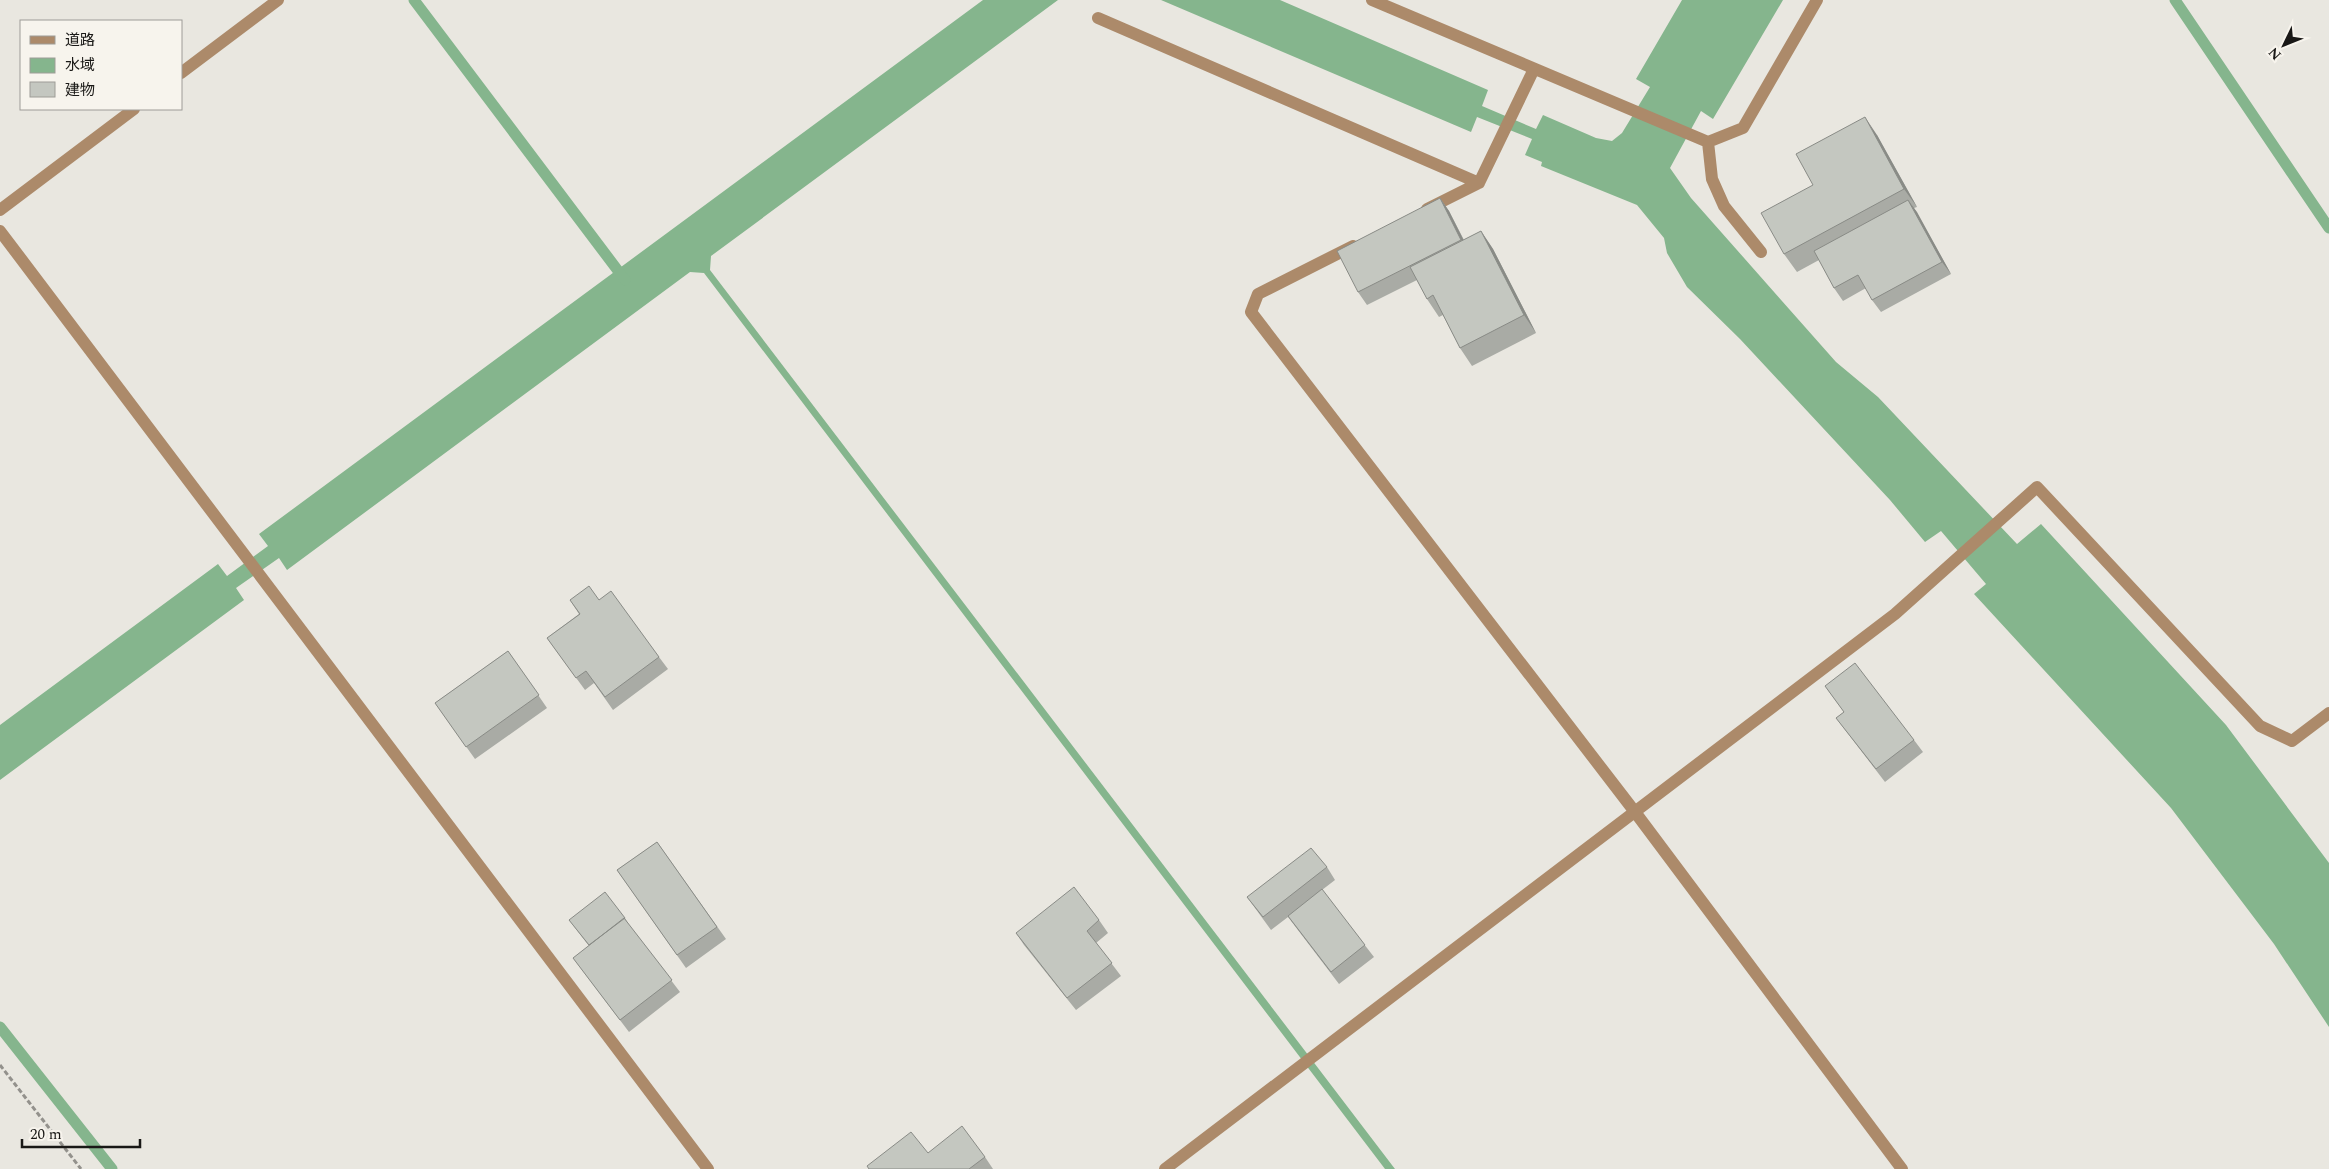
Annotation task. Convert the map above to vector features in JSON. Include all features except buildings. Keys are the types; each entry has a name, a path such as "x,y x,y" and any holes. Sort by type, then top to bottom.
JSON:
{"street":[{"path":"182,72 278,0"},
{"path":"1372,0 1708,142 1743,128 1817,0"},
{"path":"1098,18 1479,182"},
{"path":"1417,214 1479,182 1534,69"},
{"path":"0,210 133,110"},
{"path":"1708,142 1712,179 1724,206 1760,252"},
{"path":"0,231 708,1169"},
{"path":"1364,240 1258,294 1251,312 1634,812 1902,1169"},
{"path":"1165,1169 1895,614 1954,563 2036,487 2260,726 2292,741 2329,713"}],"path":[{"path":"0,1065 81,1169"}],"water":[{"path":"983,0 1058,0 711,256 710,270 1395,1169 1385,1169 704,273 690,272 287,570 279,558 236,588 244,600 0,780 0,725 218,564 227,576 268,546 259,534"},
{"path":"1161,0 1280,0 1488,90 1482,106 1536,129 1543,115 1596,138 1612,141 1622,133 1650,87 1636,79 1682,0 1783,0 1713,119 1701,111 1670,168 1691,198 1836,362 1878,397 2017,544 2041,524 2226,725 2329,863 2329,1027 2274,944 2171,808 1974,594 1986,584 1941,531 1925,542 1890,500 1740,339 1687,287 1667,253 1664,238 1637,205 1541,166 1542,162 1525,155 1532,139 1477,117 1471,132"}],"waterway":[{"path":"414,0 625,280"},
{"path":"2175,0 2329,228"},
{"path":"0,1027 112,1169"}]}
